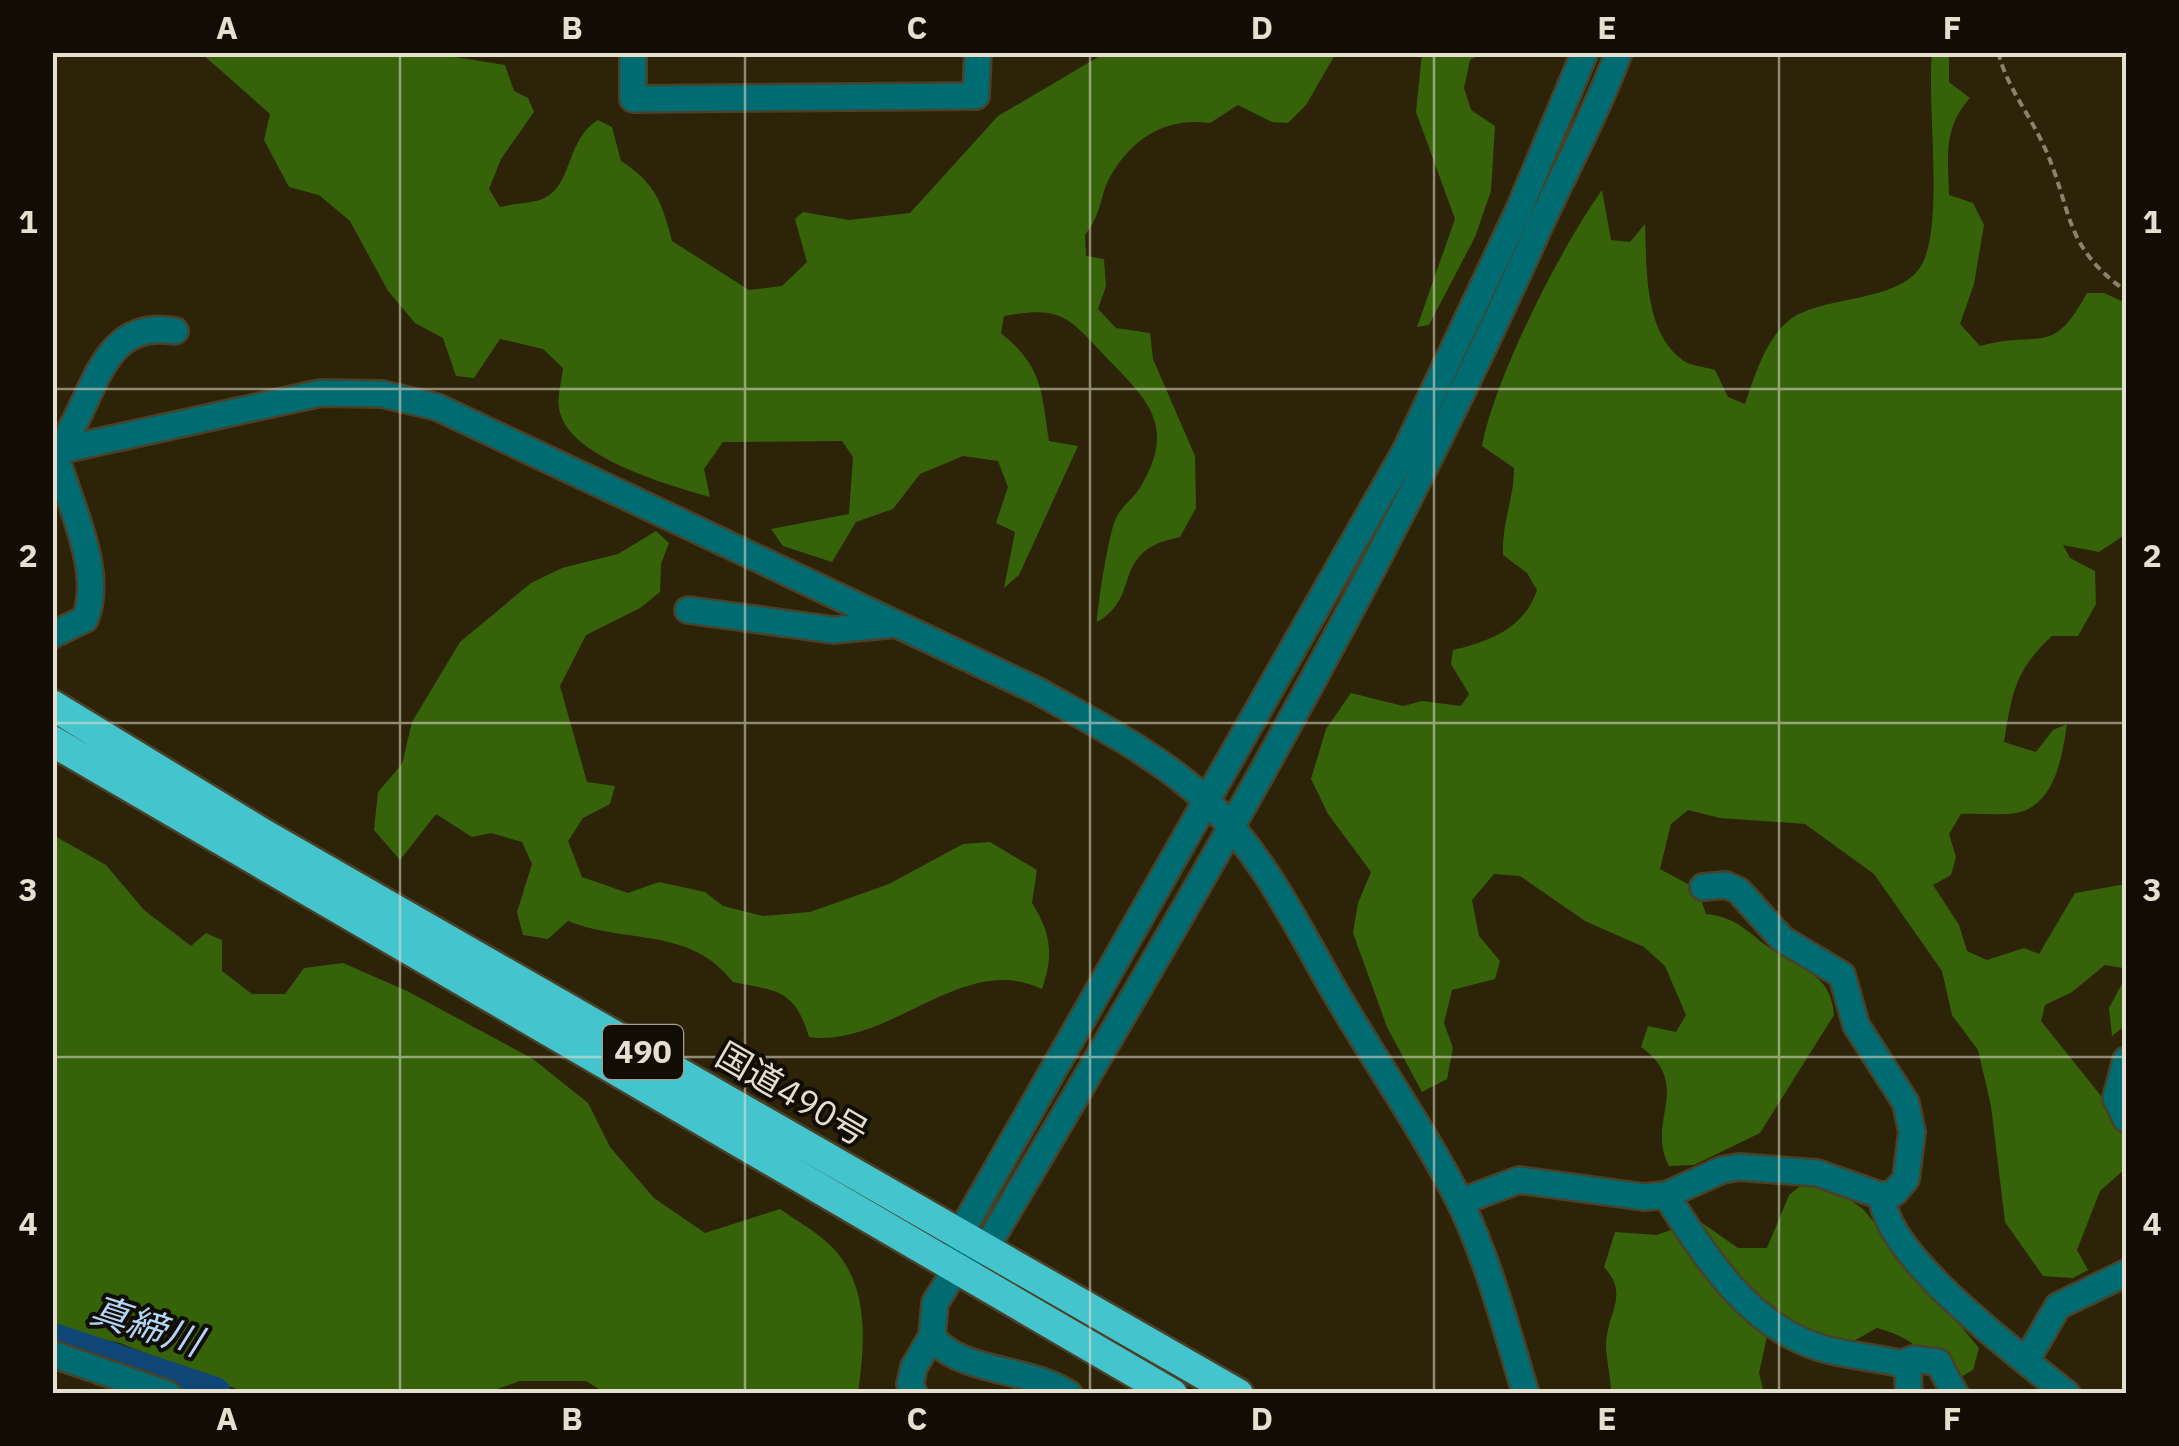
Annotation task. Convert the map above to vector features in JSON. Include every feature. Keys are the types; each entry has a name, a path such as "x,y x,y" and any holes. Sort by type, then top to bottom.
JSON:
{"highway":[{"name":"国道490号","path":"52,705 266,835 1238,1394"},
{"name":"国道490号","path":"52,741 1172,1394"}],"street":[{"path":"633,52 633,99 976,96 978,52"},
{"path":"973,1241 1206,800 1349,553 1431,399 1519,210 1585,52"},
{"path":"914,1394 910,1384 914,1367 932,1336 935,1304 1230,825 1370,577 1423,474 1620,52"},
{"path":"52,634 85,620 91,606 80,518 59,450 120,340 152,327 175,331"},
{"path":"59,450 321,393 382,394 437,407 1038,690 1148,756 1206,800 1230,825 1298,920 1330,984 1460,1202 1486,1266 1526,1394"},
{"path":"688,610 833,630 896,624"},
{"path":"1460,1202 1519,1180 1644,1197 1666,1195 1722,1170 1772,1167 1817,1173 1882,1196 1894,1193 1906,1179 1912,1132 1906,1103 1850,1014 1842,975 1782,939 1739,891 1726,885 1703,887"},
{"path":"2126,1060 2116,1098 2126,1118"},
{"path":"1666,1195 1741,1298 1782,1334 1838,1352 1902,1364 1912,1359 1938,1362 1955,1394"},
{"path":"1882,1196 1883,1215 1933,1280 2067,1394"},
{"path":"2026,1361 2058,1306 2126,1273"},
{"path":"932,1336 948,1354 1032,1375 1069,1394"},
{"path":"52,1354 168,1394"},
{"path":"1902,1364 1908,1373 1909,1394"}],"path":[{"path":"1998,52 2006,81 2043,145 2073,236 2098,270 2126,291"}],"green space":[{"path":"201,53 430,53 505,65 514,91 528,98 534,112 501,159 489,189 500,207 536,201 554,191 580,138 598,120 612,127 621,161 642,177 656,195 672,241 749,290 782,286 807,262 795,219 803,212 849,220 910,213 998,116 1105,53 1336,53 1306,105 1288,123 1272,122 1238,105 1210,123 1167,126 1132,148 1105,187 1085,235 1086,256 1104,259 1106,286 1098,309 1116,328 1150,333 1153,359 1195,456 1196,508 1180,537 1158,544 1134,563 1120,600 1097,622 1114,524 1152,464 1156,428 1152,413 1132,384 1070,322 1050,313 1004,316 1001,333 1025,357 1038,381 1049,441 1078,446 1019,575 1004,588 1015,532 996,523 1008,487 998,461 963,456 920,474 893,509 856,522 832,562 783,546 771,529 849,514 853,457 842,441 723,442 704,469 710,497 622,466 580,441 566,425 559,408 563,368 543,349 500,339 474,378 456,376 443,338 415,323 388,291 350,221 319,195 289,187 264,140 270,114"},
{"path":"1422,53 1482,53 1470,60 1464,88 1471,110 1495,126 1491,191 1475,237 1429,325 1417,327 1455,219 1416,112"},
{"path":"1932,53 1949,53 1949,82 1970,98 1951,132 1949,195 1973,203 1984,225 1974,284 1960,324 1980,346 2053,334 2075,314 2087,293 2104,293 2126,303 2126,534 2099,552 2063,545 2070,558 2095,571 2096,604 2078,636 2052,636 2030,660 2017,683 2004,742 2036,752 2053,730 2067,724 2055,778 2040,800 2016,813 1961,814 1949,834 1956,857 1951,875 1933,885 1959,925 1967,951 1987,960 2024,948 2039,954 2075,893 2126,884 2126,1025 2112,1036 2109,1008 2123,982 2123,968 2105,965 2072,992 2045,1005 2041,1021 2126,1127 2126,1168 2100,1191 2077,1250 2088,1270 2073,1278 2043,1276 2005,1222 1991,1106 1978,1050 1952,1015 1942,971 1874,874 1805,824 1720,818 1688,810 1671,824 1660,869 1697,889 1706,914 1729,919 1809,971 1828,992 1834,1015 1760,1133 1694,1165 1669,1166 1662,1134 1667,1089 1664,1075 1641,1047 1648,1026 1676,1032 1686,1015 1665,966 1644,947 1585,921 1520,876 1494,874 1472,900 1479,936 1500,961 1495,979 1452,990 1444,1023 1453,1048 1447,1079 1422,1092 1387,1027 1353,933 1358,903 1371,872 1328,814 1311,779 1326,729 1351,693 1403,706 1422,701 1461,706 1469,694 1451,664 1453,650 1504,631 1515,624 1531,603 1537,590 1527,573 1503,555 1514,468 1482,446 1515,349 1568,245 1602,190 1611,240 1630,242 1645,224 1650,298 1661,334 1671,349 1687,363 1715,370 1728,397 1745,404 1766,349 1787,322 1820,306 1900,285 1924,260 1933,216"},
{"path":"656,531 669,543 661,564 660,592 640,608 586,635 560,686 587,782 615,786 610,804 583,818 568,841 582,877 628,893 659,882 705,892 723,906 763,916 810,912 889,884 963,844 990,842 1037,870 1032,903 1047,934 1049,955 1042,989 1013,981 984,982 955,990 868,1029 839,1037 809,1037 798,1010 783,995 733,982 716,964 678,944 568,921 548,939 523,935 517,912 532,864 522,842 491,833 472,837 436,814 400,860 374,830 378,792 402,764 412,722 460,642 531,583 562,568 618,554"},
{"path":"53,835 106,865 144,910 191,946 206,933 222,940 222,971 252,994 285,994 304,968 343,963 407,991 533,1059 588,1103 610,1147 654,1198 705,1233 780,1209 807,1227 844,1261 859,1296 863,1335 858,1393 607,1394 586,1381 520,1381 483,1394 247,1393 120,1343 53,1328"},
{"path":"1803,1184 1842,1194 1863,1209 1979,1348 1973,1370 1959,1378 1910,1342 1877,1328 1850,1343 1768,1332 1759,1373 1764,1393 1611,1393 1606,1344 1616,1295 1612,1277 1604,1267 1615,1232 1657,1235 1698,1220 1738,1248 1767,1248 1789,1195"}],"waterway":[{"name":"真締川","path":"52,1340 214,1394"}]}
